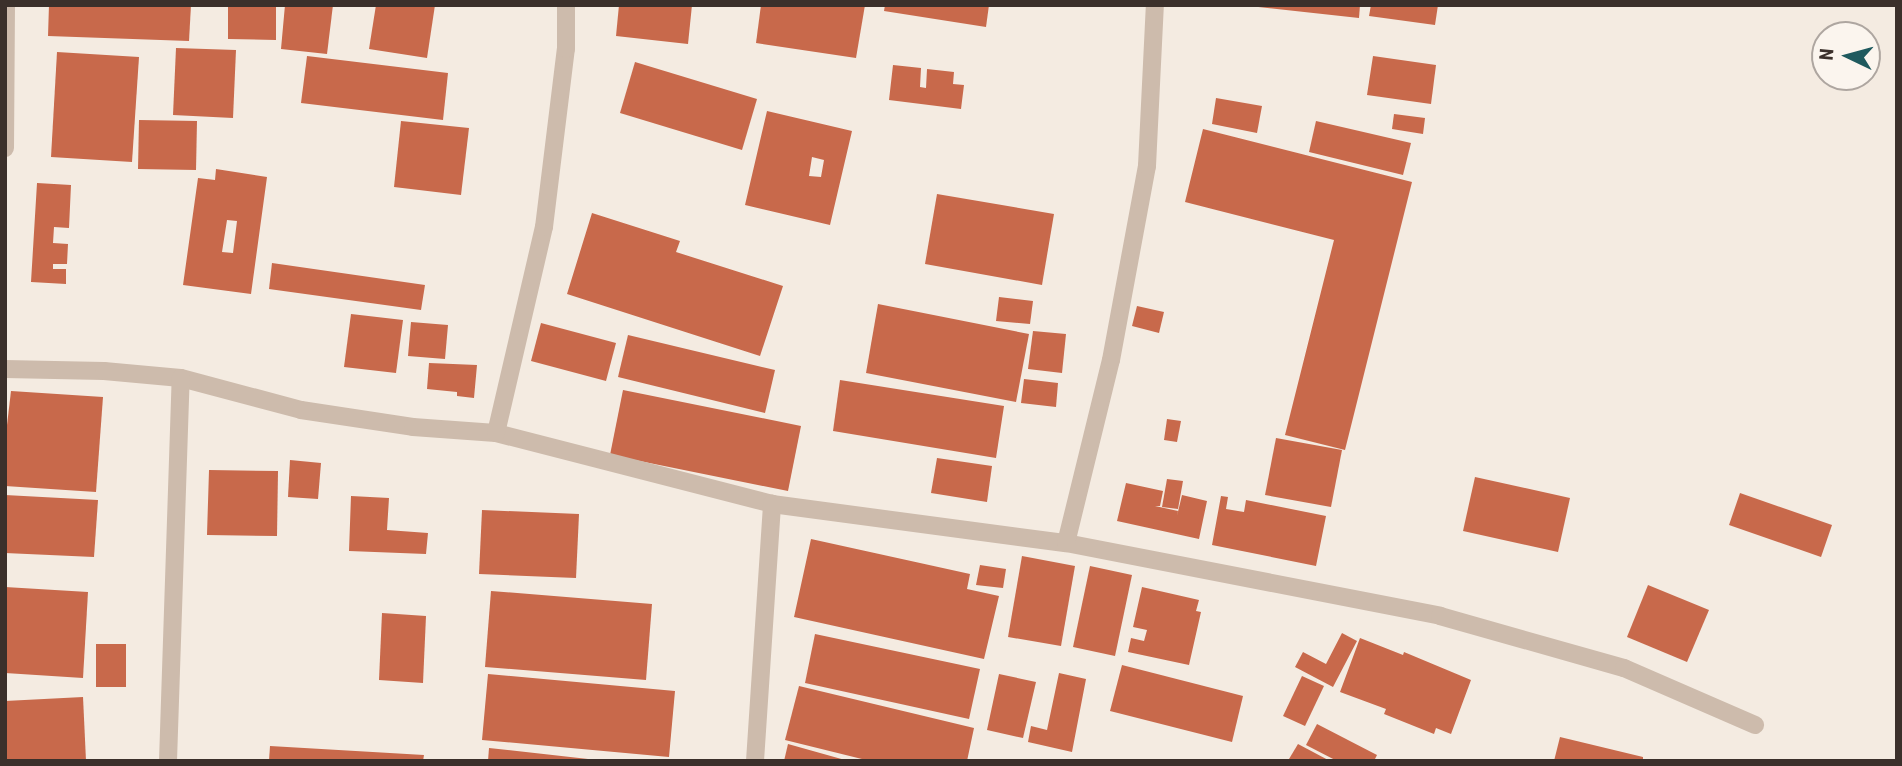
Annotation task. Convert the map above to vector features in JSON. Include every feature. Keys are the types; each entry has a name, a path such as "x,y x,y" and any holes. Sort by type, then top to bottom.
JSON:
{"street":[{"path":"5,148 6,5"},
{"path":"496,433 544,227 566,49 566,5"},
{"path":"1066,543 1111,360 1147,166 1155,5"},
{"path":"5,369 104,371 181,378 301,410 413,427 496,433 772,504 1066,543 1440,616 1624,668 1755,725"},
{"path":"168,761 181,378"},
{"path":"755,761 772,504"}],"building":[{"path":"49,5 191,5 189,41 48,36"},
{"path":"228,5 276,5 276,40 228,39"},
{"path":"285,5 333,5 327,54 281,49"},
{"path":"376,5 435,5 427,58 369,49"},
{"path":"619,5 692,5 688,44 616,36"},
{"path":"761,5 865,5 856,58 756,43"},
{"path":"885,5 989,5 986,27 884,11"},
{"path":"1240,5 1360,5 1359,18"},
{"path":"1371,5 1438,5 1435,25 1369,16"},
{"path":"176,48 236,50 233,118 173,115"},
{"path":"57,52 139,57 132,162 51,157"},
{"path":"307,56 448,73 443,120 301,103"},
{"path":"1373,56 1436,65 1431,104 1367,95"},
{"path":"635,62 757,99 742,150 620,113"},
{"path":"893,65 921,68 920,87 926,88 927,69 954,72 953,84 964,85 961,109 889,100"},
{"path":"1216,98 1262,106 1257,133 1212,124"},
{"path":"767,111 852,131 830,225 745,205","holes":["812,157 824,160 821,177 809,176"]},
{"path":"1394,114 1425,118 1423,134 1392,129"},
{"path":"139,120 197,121 196,170 138,169"},
{"path":"401,121 469,128 461,195 394,187"},
{"path":"1316,121 1411,143 1403,175 1309,152"},
{"path":"1203,129 1412,182 1345,450 1285,435 1334,240 1185,202"},
{"path":"216,169 267,177 251,294 183,285 198,178 215,180","holes":["227,220 237,221 233,253 222,252"]},
{"path":"37,183 71,185 69,228 54,227 53,243 68,244 67,264 53,264 53,269 66,269 66,284 31,282"},
{"path":"937,194 1054,214 1042,285 925,264"},
{"path":"592,213 680,241 676,252 783,286 760,356 567,294"},
{"path":"272,263 425,285 421,310 269,289"},
{"path":"999,297 1033,301 1030,324 996,321"},
{"path":"878,304 1029,334 1016,402 866,373"},
{"path":"1137,306 1164,312 1159,333 1132,326"},
{"path":"351,314 403,320 396,373 344,367"},
{"path":"411,322 448,325 445,359 408,356"},
{"path":"541,323 616,343 606,381 531,361"},
{"path":"1033,331 1066,334 1062,373 1028,369"},
{"path":"628,335 775,370 765,413 618,377"},
{"path":"429,363 477,365 474,398 457,396 457,392 427,389"},
{"path":"1024,379 1058,383 1056,407 1021,403"},
{"path":"840,380 1004,406 996,458 833,431"},
{"path":"623,390 801,426 788,491 610,455"},
{"path":"11,391 103,397 96,492 5,486 5,442"},
{"path":"1167,419 1181,421 1177,442 1164,440"},
{"path":"1276,438 1342,450 1331,507 1265,495"},
{"path":"937,458 992,466 987,502 931,493"},
{"path":"290,460 321,463 318,499 288,497"},
{"path":"209,470 278,471 277,536 207,535"},
{"path":"1475,477 1570,498 1558,552 1463,531"},
{"path":"1167,479 1183,481 1178,509 1162,507"},
{"path":"1126,483 1163,491 1160,506 1155,506 1178,511 1177,516 1182,495 1207,501 1199,539 1117,521"},
{"path":"1740,493 1832,525 1821,557 1729,525"},
{"path":"5,495 98,500 94,557 5,553"},
{"path":"351,496 389,498 387,530 428,533 426,554 349,551"},
{"path":"1221,496 1228,497 1226,509 1244,512 1246,500 1326,516 1316,566 1212,545"},
{"path":"482,510 579,514 576,578 479,574"},
{"path":"811,539 970,574 967,589 999,596 984,659 794,617"},
{"path":"1022,556 1075,566 1061,646 1008,637"},
{"path":"980,565 1006,569 1003,588 976,585"},
{"path":"1090,566 1132,575 1115,656 1073,647"},
{"path":"1648,585 1709,610 1687,662 1627,637"},
{"path":"5,587 88,592 83,678 5,673"},
{"path":"1142,587 1199,600 1196,611 1201,612 1189,665 1128,652 1131,638 1144,641 1147,630 1133,627"},
{"path":"491,591 652,604 646,680 485,667"},
{"path":"382,613 426,616 423,683 379,680"},
{"path":"1342,633 1357,641 1333,687 1295,667 1303,652 1326,664"},
{"path":"815,634 980,669 969,719 805,683"},
{"path":"1360,638 1403,655 1404,652 1471,680 1451,734 1436,728 1434,734 1384,714 1386,709 1340,692"},
{"path":"96,644 126,644 126,687 96,687"},
{"path":"1122,665 1243,696 1232,742 1110,711"},
{"path":"1059,673 1086,679 1072,752 1028,742 1031,726 1047,730"},
{"path":"488,674 675,691 669,757 482,740"},
{"path":"999,674 1036,682 1023,738 987,730"},
{"path":"1302,676 1324,686 1305,726 1283,716"},
{"path":"799,686 974,728 967,761 870,761 785,740"},
{"path":"83,697 86,761 5,761 5,701"},
{"path":"1317,724 1377,755 1374,761 1337,761 1306,745"},
{"path":"1560,737 1643,757 1643,761 1554,761"},
{"path":"788,744 845,760 845,761 784,761"},
{"path":"1298,744 1330,761 1289,759"},
{"path":"270,746 424,755 423,761 269,761"},
{"path":"489,748 588,759 588,761 488,761"}]}
